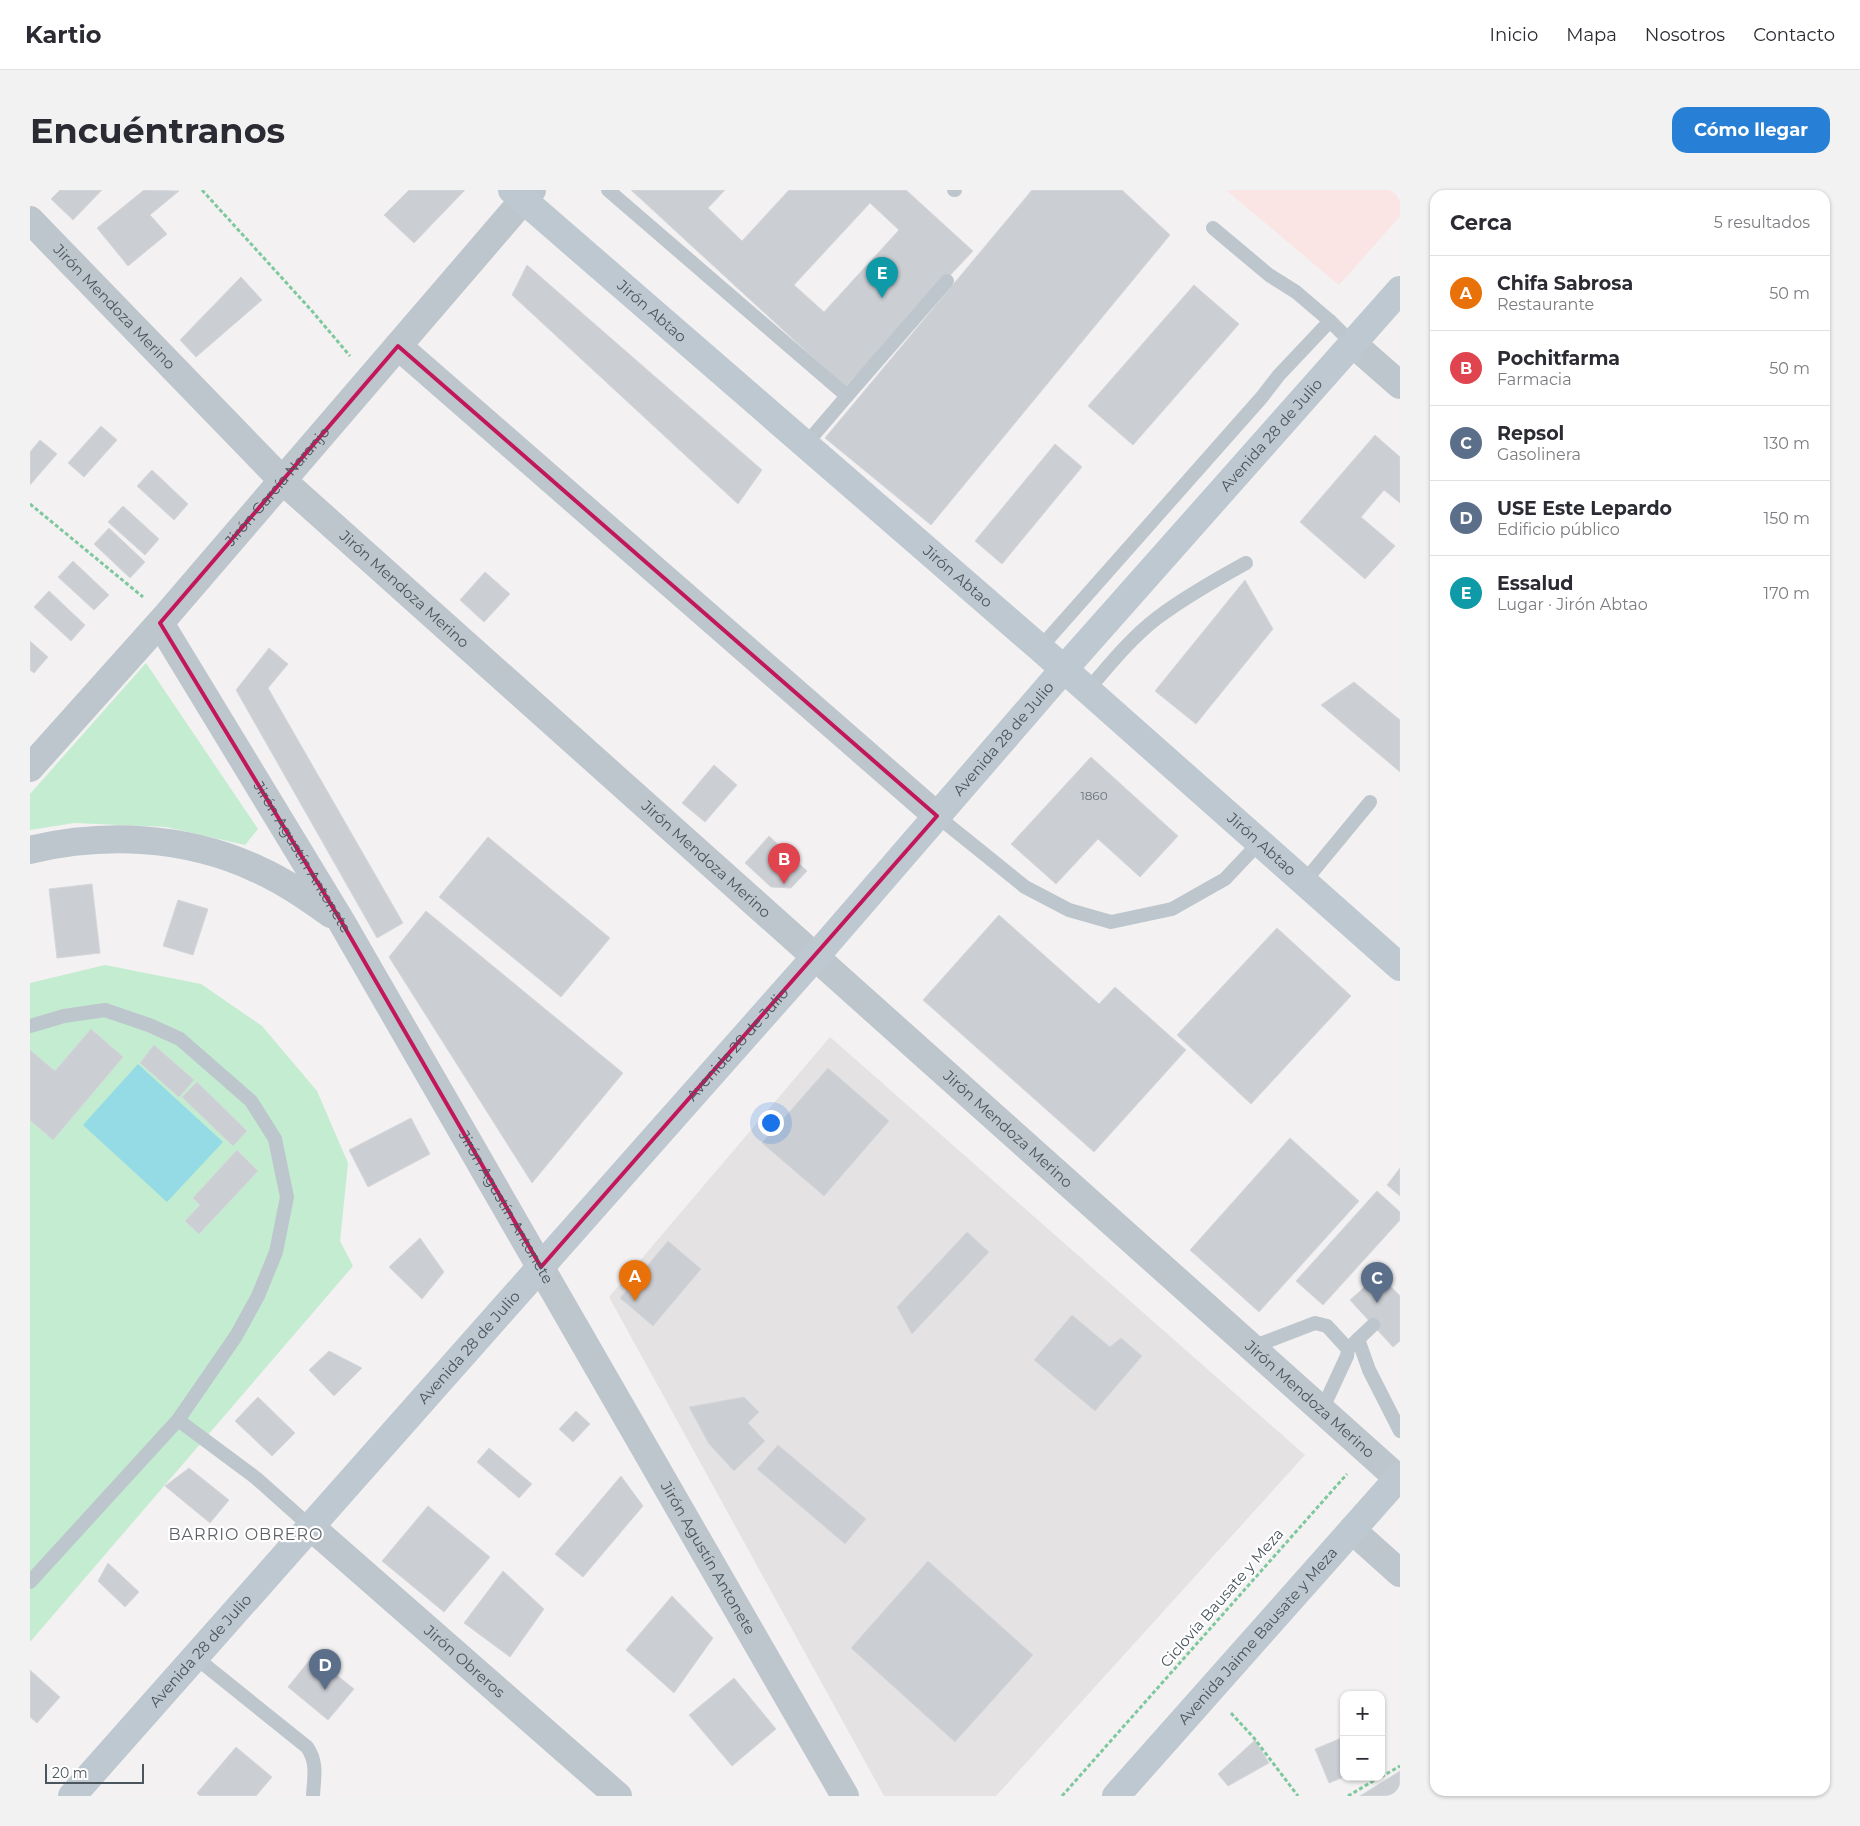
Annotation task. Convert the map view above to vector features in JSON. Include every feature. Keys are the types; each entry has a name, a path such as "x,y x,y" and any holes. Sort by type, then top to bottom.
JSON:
{"main road":[{"name":"Jirón Abtao","path":"522,194 805,445 1088,690 1400,967"},
{"name":"Avenida 28 de Julio","path":"72,1796 816,956 1064,669 1400,290"},
{"name":"Avenida Jaime Bausate y Meza","path":"1116,1796 1399,1478"}],"street":[{"name":"Jirón García Naranjo","path":"32,762 163,620 398,346 522,194"},
{"name":"Jirón Mendoza Merino","path":"30,220 282,480 1399,1478"},
{"path":"1352,343 1400,385"},
{"path":"398,346 937,816"},
{"name":"Jirón Agustín Antonete","path":"163,620 541,1267 845,1796"},
{"path":"30,850 59,843 109,839 159,842 209,852 256,868 300,892 340,921"},
{"name":"Jirón Obreros","path":"311,1527 618,1796"},
{"path":"1352,1530 1400,1573"}],"lane":[{"path":"608,190 847,396"},
{"path":"1213,228 1269,275 1296,292 1352,343"},
{"path":"805,445 947,281"},
{"path":"1040,648 1280,375 1330,321"},
{"path":"1088,690 1124,648 1156,619 1195,591 1246,562"},
{"path":"1304,882 1370,802"},
{"path":"937,816 1025,887 1069,910 1111,922 1172,909 1225,879 1259,843"},
{"path":"30,1026 64,1016 104,1010 157,1028 180,1039 252,1101 275,1139 287,1197 276,1252 258,1296 236,1336 178,1420 30,1582"},
{"path":"1252,1347 1316,1323 1327,1326 1348,1349"},
{"path":"1322,1410 1347,1356 1348,1349 1373,1325"},
{"path":"1358,1339 1369,1370 1400,1431"},
{"path":"178,1420 256,1478 311,1527"},
{"path":"195,1657 307,1747 313,1756 316,1771 313,1796"}],"path":[{"path":"202,190 312,311 370,379"},
{"path":"30,504 163,620"},
{"name":"Ciclovía Bausate y Meza","path":"1062,1796 1367,1451"},
{"path":"1211,1690 1254,1738 1298,1796"},
{"path":"1385,1775 1400,1766"},
{"path":"1348,1796 1374,1781"}],"highlighted area":[{"path":"398,346 937,816 541,1267 341,921 160,623"}],"shaded area":[{"path":"1226,190 1400,190 1400,216 1339,285"},
{"path":"830,1037 1305,1455 996,1796 884,1796 609,1297"}],"green space":[{"path":"146,663 258,829 245,845 166,827 74,823 30,830 30,794"},
{"path":"105,965 201,984 262,1026 317,1091 348,1163 340,1241 353,1266 30,1642 30,983"}],"water":[{"path":"138,1064 223,1142 167,1202 83,1125"}],"building":[{"path":"60,190 102,190 73,220 51,199"},
{"path":"144,190 179,191 150,215 167,234 128,266 97,228"},
{"path":"409,190 465,190 414,243 384,215"},
{"path":"631,190 725,190 708,208 742,241 789,190 906,190 973,251 845,387","holes":["870,203 899,230 824,312 794,285"]},
{"path":"1032,190 1122,190 1170,235 931,525 825,438"},
{"path":"527,265 762,470 738,504 512,295"},
{"path":"241,277 262,300 196,357 180,340"},
{"path":"1194,285 1239,324 1133,445 1088,406"},
{"path":"101,426 117,440 84,477 68,463"},
{"path":"1375,435 1400,457 1400,503 1384,490 1361,517 1395,546 1365,579 1300,522"},
{"path":"40,440 57,454 30,485 30,452"},
{"path":"1055,444 1082,467 1002,564 975,541"},
{"path":"152,470 188,504 174,520 137,486"},
{"path":"123,506 159,539 145,555 108,522"},
{"path":"109,528 145,562 130,578 94,544"},
{"path":"73,561 109,595 94,610 58,577"},
{"path":"485,572 510,594 484,622 460,600"},
{"path":"1245,580 1273,629 1196,724 1155,691"},
{"path":"49,591 85,625 71,641 34,607"},
{"path":"30,641 48,657 34,673 30,670"},
{"path":"269,648 288,664 268,688 403,923 377,938 236,690"},
{"path":"1354,682 1400,720 1400,772 1321,705"},
{"path":"1091,757 1178,836 1140,877 1098,839 1056,884 1011,844"},
{"path":"714,765 737,785 705,822 682,803"},
{"path":"769,836 807,871 791,888 771,887 745,863"},
{"path":"488,837 610,938 561,997 439,897"},
{"path":"92,884 100,953 57,958 49,889"},
{"path":"178,900 208,909 193,955 163,946"},
{"path":"426,911 623,1073 532,1183 389,957"},
{"path":"999,915 1099,1004 1115,987 1186,1050 1094,1152 923,1000"},
{"path":"1277,928 1351,996 1251,1104 1177,1035"},
{"path":"91,1029 123,1057 53,1140 30,1120 30,1050 55,1071"},
{"path":"154,1045 194,1080 179,1097 140,1063"},
{"path":"828,1068 889,1121 824,1196 762,1143"},
{"path":"197,1082 247,1131 233,1146 182,1097"},
{"path":"411,1118 430,1154 368,1187 349,1150"},
{"path":"1290,1138 1359,1201 1259,1312 1190,1250"},
{"path":"237,1150 258,1171 199,1234 185,1221 200,1205 193,1198"},
{"path":"1400,1168 1400,1196 1387,1185"},
{"path":"1377,1191 1400,1212 1400,1220 1323,1305 1296,1281"},
{"path":"967,1232 989,1252 912,1334 897,1307"},
{"path":"420,1238 444,1272 422,1299 389,1267"},
{"path":"668,1241 701,1269 653,1326 620,1298"},
{"path":"1379,1274 1400,1296 1400,1341 1393,1347 1350,1300"},
{"path":"1072,1315 1110,1347 1121,1338 1142,1356 1095,1411 1034,1360"},
{"path":"329,1351 362,1368 334,1396 309,1370"},
{"path":"258,1397 295,1433 272,1456 235,1421"},
{"path":"744,1397 759,1412 748,1423 765,1441 734,1471 709,1444 689,1407"},
{"path":"576,1411 590,1424 573,1442 559,1429"},
{"path":"778,1445 866,1519 845,1544 757,1469"},
{"path":"489,1448 532,1484 519,1498 477,1462"},
{"path":"189,1468 229,1500 210,1523 165,1486"},
{"path":"621,1476 643,1506 583,1577 555,1554"},
{"path":"428,1506 490,1557 444,1612 382,1561"},
{"path":"928,1561 1033,1655 955,1742 851,1648"},
{"path":"108,1563 139,1592 125,1607 98,1581"},
{"path":"503,1571 544,1609 510,1657 464,1623"},
{"path":"672,1596 713,1638 674,1693 626,1650"},
{"path":"313,1656 354,1689 328,1720 288,1687"},
{"path":"30,1670 60,1697 37,1723 30,1717"},
{"path":"734,1678 776,1729 732,1766 689,1715"},
{"path":"1340,1739 1340,1779 1329,1783 1315,1749"},
{"path":"1255,1740 1269,1763 1228,1786 1218,1774"},
{"path":"236,1747 272,1777 256,1796 200,1796 197,1793"},
{"path":"1400,1771 1400,1796 1360,1796 1385,1781"}],"place":[{"name":"Essalud","path":"882,298"},
{"name":"Pochitfarma","path":"784,884"},
{"name":"Chifa Sabrosa","path":"635,1301"},
{"name":"Repsol","path":"1377,1303"},
{"name":"USE Este Lepardo","path":"325,1690"}],"district":[{"name":"BARRIO OBRERO","path":"246,1534"}]}
